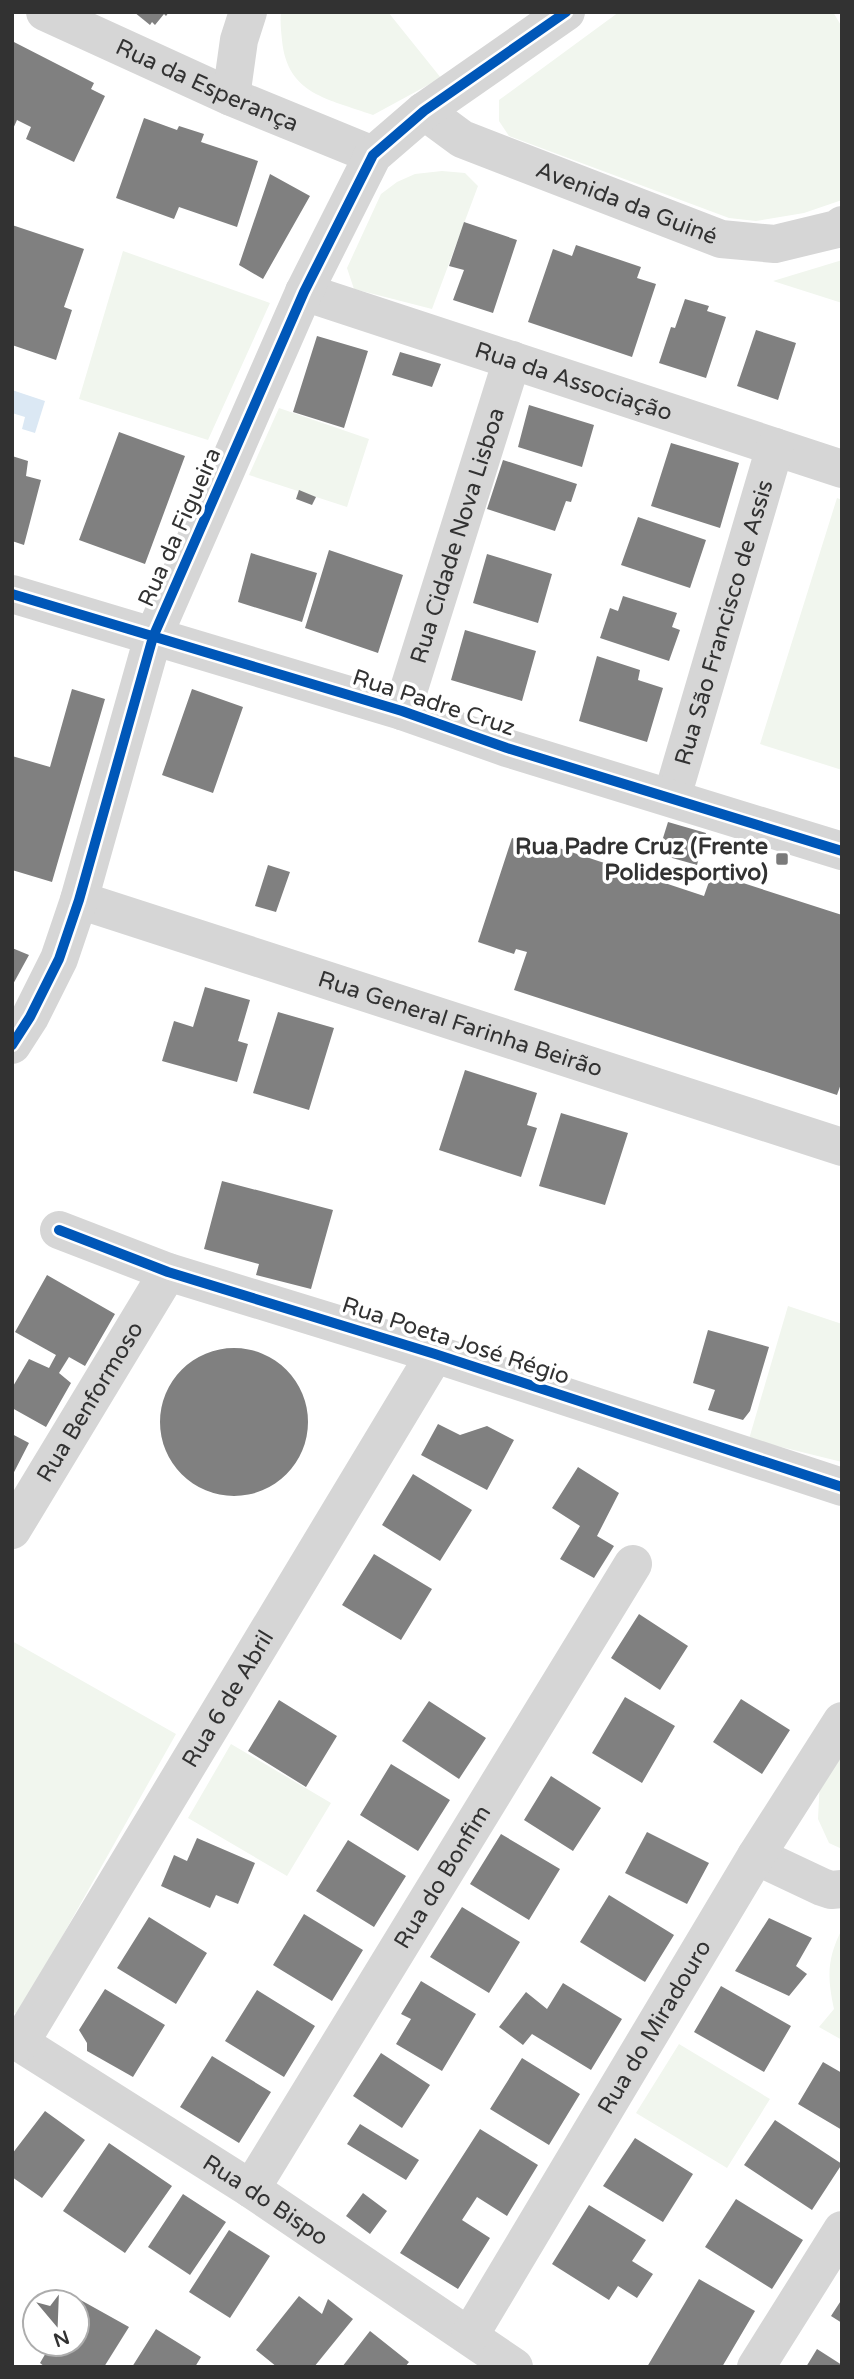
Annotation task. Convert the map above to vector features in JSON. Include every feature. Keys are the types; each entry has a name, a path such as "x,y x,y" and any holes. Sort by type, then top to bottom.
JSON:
{"street":[{"name":"Rua da Esperança","path":"45,12 232,97 373,155"},
{"path":"232,97 239,40 248,12"},
{"path":"373,155 424,111 566,12"},
{"name":"Avenida da Guiné","path":"424,111 462,139 720,240 775,244 837,229 842,225"},
{"name":"Rua da Figueira","path":"12,1045 30,1017 59,959 79,900 153,638 304,292 373,155"},
{"name":"Rua da Associação","path":"304,292 842,469"},
{"name":"Rua Cidade Nova Lisboa","path":"402,711 512,360"},
{"name":"Rua São Francisco de Assis","path":"672,797 775,447"},
{"name":"Rua Padre Cruz","path":"12,594 402,711 507,748 842,850"},
{"name":"Rua General Farinha Beirão","path":"79,900 842,1147"},
{"name":"Rua Poeta José Régio","path":"59,1230 168,1272 435,1354 842,1487"},
{"name":"Rua Benformoso","path":"12,1530 168,1272"},
{"name":"Rua 6 de Abril","path":"16,2040 435,1354"},
{"name":"Rua do Bonfim","path":"251,2189 633,1564"},
{"name":"Rua do Miradouro","path":"470,2335 756,1856 842,1721"},
{"path":"756,1856 822,1887 842,1889"},
{"name":"Rua do Bispo","path":"16,2040 251,2189 514,2367"},
{"path":"756,2367 842,2230"}],"shaded area":[{"path":"281,12 388,12 441,78 373,115 326,99 301,84 292,73 282,40"},
{"path":"619,12 833,12 842,27 842,200 804,213 756,221 729,218 509,136 499,121 499,100"},
{"path":"442,171 465,173 478,186 432,309 354,289 347,268 381,194 397,182 415,174"},
{"path":"123,251 270,303 208,440 79,399"},
{"path":"842,260 842,303 773,281 839,261"},
{"path":"12,390 45,401 35,433 22,429 25,417 12,413"},
{"path":"279,408 369,439 347,507 249,475"},
{"path":"837,498 842,500 842,770 760,744"},
{"path":"788,1306 842,1324 842,1462 749,1439"},
{"path":"12,1641 176,1734 18,2015 12,2011"},
{"path":"231,1744 331,1803 287,1876 188,1818"},
{"path":"842,1757 842,1849 829,1843 818,1819 820,1778"},
{"path":"842,1929 842,2040 819,2027 834,2009 830,1968 833,1950"},
{"path":"679,2044 770,2099 727,2168 636,2113"}],"building":[{"path":"134,12 169,12 155,25 152,22 150,25"},
{"path":"12,41 94,83 91,89 105,96 74,162 26,139 31,127 17,120 12,131"},
{"path":"144,118 177,130 179,126 204,134 201,142 258,161 237,227 179,207 174,219 116,198"},
{"path":"270,174 310,196 263,279 239,265"},
{"path":"464,222 517,240 493,313 453,300 464,270 449,266"},
{"path":"12,225 84,249 64,307 72,310 56,360 12,345"},
{"path":"576,245 641,267 637,278 656,284 632,357 528,322 553,249 572,256"},
{"path":"685,299 709,306 707,311 726,317 706,378 659,363 671,327 675,328"},
{"path":"756,330 796,343 778,400 737,386"},
{"path":"317,336 368,351 344,428 293,412"},
{"path":"400,352 441,364 432,387 392,375"},
{"path":"529,405 594,425 582,467 518,447"},
{"path":"119,432 185,456 145,564 79,540"},
{"path":"671,443 739,463 720,528 651,506"},
{"path":"12,456 28,461 26,476 41,480 24,545 12,541"},
{"path":"503,460 577,484 571,502 566,501 555,531 487,509"},
{"path":"299,490 316,497 312,505 296,499"},
{"path":"638,517 706,540 690,588 621,565"},
{"path":"329,550 403,575 378,653 305,628"},
{"path":"251,553 317,573 302,622 238,602"},
{"path":"487,554 552,574 538,623 473,603"},
{"path":"623,596 677,613 672,627 680,630 669,661 600,638 610,608 618,611"},
{"path":"465,630 536,651 522,701 451,680"},
{"path":"597,656 640,670 638,680 663,688 647,742 579,721"},
{"path":"72,689 105,699 52,882 12,870 12,756 50,767"},
{"path":"192,689 243,707 213,793 162,775"},
{"path":"668,822 706,833 697,865 658,854"},
{"path":"512,838 558,853 559,848 704,896 712,873 842,915 842,1081 837,1095 514,990 527,952 516,949 514,954 478,942"},
{"path":"268,865 290,872 276,912 255,906"},
{"path":"12,948 29,955 12,986"},
{"path":"205,987 250,1000 238,1041 248,1044 237,1082 162,1061 174,1021 193,1027"},
{"path":"278,1012 334,1028 309,1110 253,1093"},
{"path":"465,1070 537,1093 527,1125 537,1128 521,1177 439,1150"},
{"path":"561,1113 628,1133 605,1205 539,1186"},
{"path":"222,1181 333,1210 311,1289 256,1275 259,1264 204,1249"},
{"path":"47,1275 115,1314 85,1366 69,1357 59,1373 71,1383 46,1427 12,1408 12,1388 29,1359 49,1368 56,1355 15,1332"},
{"path":"708,1330 769,1347 750,1411 743,1420 708,1410 715,1390 693,1383"},
{"path":"234,1348 262,1354 286,1370 302,1394 308,1422 302,1450 286,1474 262,1490 234,1496 206,1490 182,1474 166,1450 160,1422 166,1394 182,1370 206,1354"},
{"path":"438,1424 460,1435 487,1426 514,1440 487,1490 421,1455"},
{"path":"12,1434 29,1443 12,1476"},
{"path":"578,1467 619,1493 597,1536 614,1546 594,1578 560,1559 580,1526 552,1508"},
{"path":"413,1474 472,1510 440,1561 382,1525"},
{"path":"374,1554 432,1589 401,1640 342,1605"},
{"path":"639,1614 688,1646 660,1690 611,1658"},
{"path":"625,1697 675,1726 642,1783 592,1753"},
{"path":"741,1699 790,1730 762,1774 713,1742"},
{"path":"279,1700 337,1736 306,1787 248,1751"},
{"path":"429,1701 486,1738 459,1779 402,1741"},
{"path":"391,1764 450,1800 418,1851 360,1815"},
{"path":"551,1776 601,1808 573,1851 524,1820"},
{"path":"647,1832 709,1863 687,1904 625,1873"},
{"path":"501,1834 560,1869 529,1920 470,1884"},
{"path":"197,1838 255,1863 238,1904 216,1895 210,1908 161,1886 174,1855 187,1861"},
{"path":"348,1840 406,1876 374,1927 316,1891"},
{"path":"609,1895 674,1935 645,1982 580,1942"},
{"path":"462,1907 520,1942 489,1993 430,1957"},
{"path":"304,1914 363,1950 332,2001 273,1965"},
{"path":"149,1917 207,1953 176,2004 117,1968"},
{"path":"769,1918 812,1938 796,1966 807,1974 789,1996 735,1971"},
{"path":"421,1981 476,2014 442,2071 396,2044 411,2019 401,2014"},
{"path":"563,1983 622,2019 591,2070 532,2034 523,2045 499,2027 526,1992 547,2009"},
{"path":"721,1986 791,2026 764,2072 694,2032"},
{"path":"105,1989 165,2025 133,2077 87,2051 87,2043 79,2030"},
{"path":"257,1990 315,2026 284,2077 225,2041"},
{"path":"381,2053 430,2085 402,2128 353,2096"},
{"path":"212,2056 271,2092 239,2143 180,2107"},
{"path":"522,2058 580,2094 549,2145 490,2109"},
{"path":"823,2062 842,2073 842,2130 798,2104"},
{"path":"45,2111 85,2140 42,2198 12,2177 12,2154"},
{"path":"775,2120 842,2164 812,2210 744,2165"},
{"path":"360,2124 419,2160 406,2180 347,2144"},
{"path":"480,2129 538,2165 507,2216 477,2197 462,2220 490,2238 458,2289 400,2253"},
{"path":"635,2138 693,2174 663,2222 603,2186"},
{"path":"109,2143 172,2186 125,2253 63,2211"},
{"path":"363,2193 387,2211 370,2234 346,2216"},
{"path":"183,2194 226,2222 190,2275 148,2247"},
{"path":"736,2199 803,2240 772,2289 705,2247"},
{"path":"589,2205 646,2240 632,2261 653,2274 637,2298 618,2286 609,2300 552,2264"},
{"path":"229,2230 270,2256 230,2318 189,2292"},
{"path":"699,2279 755,2311 722,2367 647,2367"},
{"path":"299,2296 322,2314 328,2299 353,2319 314,2367 277,2367 256,2350"},
{"path":"842,2299 842,2323 831,2316"},
{"path":"91,2306 129,2327 104,2367 45,2367 40,2363 43,2358 91,2358"},
{"path":"156,2329 201,2357 195,2367 132,2367"},
{"path":"370,2331 409,2362 405,2367 342,2367"},
{"path":"817,2349 842,2365 842,2367 806,2367"}],"cycle path":[{"path":"12,1045 30,1017 59,959 79,900 153,637 304,292 373,155 424,111 566,12"},
{"path":"12,594 402,711 507,748 842,851"},
{"path":"59,1230 168,1272 435,1354 842,1487"}],"place":[{"name":"Rua Padre Cruz (Frente Polidesportivo)","path":"782,859"}]}
